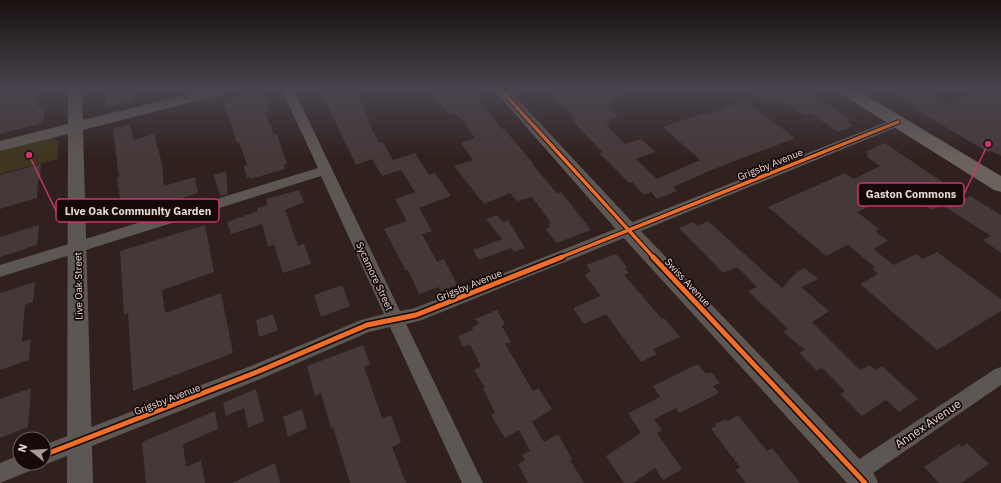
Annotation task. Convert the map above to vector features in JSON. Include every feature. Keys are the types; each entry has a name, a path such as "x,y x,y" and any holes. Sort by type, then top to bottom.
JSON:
{"main road":[{"path":"883,113 1001,185"}],"street":[{"name":"Live Oak Street","path":"76,113 80,483"},
{"path":"0,146 134,113"},
{"name":"Sycamore Street","path":"299,113 473,483"},
{"name":"Swiss Avenue","path":"521,113 628,230 860,478"},
{"name":"Grigsby Avenue","path":"52,452 257,372 367,325 416,315 898,122"},
{"path":"0,271 326,170"},
{"name":"Annex Avenue","path":"860,478 1001,376"},
{"path":"0,473 12,468"}],"shaded area":[{"path":"54,138 58,141 58,159 0,174 0,151"}],"building":[{"path":"0,113 44,113 43,123 0,134"},
{"path":"227,113 265,113 274,135 277,134 287,164 284,165 285,169 251,179 251,177 247,178 244,166 247,165 239,142 237,143"},
{"path":"331,113 365,113 370,121 368,122 379,143 383,142 393,160 415,153 429,175 435,173 451,196 419,208 432,231 422,234 437,262 444,259 457,285 441,291 439,287 419,294 408,270 406,271 384,229 407,221 395,199 415,192 401,170 382,176 372,159 356,165"},
{"path":"454,113 489,113 557,193 561,192 591,230 557,243 545,229 550,227 548,224 551,223 532,197 517,201 510,193 484,204 454,166 473,160 461,143 475,138 461,118 459,118"},
{"path":"570,113 613,113 618,117 606,121 610,125 607,126 625,144 641,139 656,152 636,159 657,179 700,160 663,127 706,113 710,114 714,113 761,113 795,138 714,169 673,187 677,191 657,199 651,192 644,195 632,182 629,183 599,153 602,152 572,120 576,118"},
{"path":"800,113 840,113 850,119 846,121 853,126 838,132 811,113 805,116"},
{"path":"921,113 1001,113 1001,156 991,151 988,152"},
{"path":"130,124 133,140 154,134 162,164 164,186 195,177 198,193 119,218 117,200 120,199 117,178 119,177 113,129"},
{"path":"885,143 966,198 970,196 1001,215 1001,253 983,240 991,236 942,205 932,210 904,191 857,212 879,229 875,231 888,241 873,249 894,265 916,254 923,259 937,252 1001,299 1001,311 937,350 860,284 878,274 872,269 875,267 848,245 826,256 768,207 845,173 854,179 880,166 866,156 869,154 865,152"},
{"path":"41,164 37,198 0,209 0,175"},
{"path":"226,171 228,194 220,196 214,175"},
{"path":"299,190 304,202 285,210 298,246 304,244 311,264 283,273 274,244 268,247 262,224 231,234 227,222 258,211 257,208 268,205 266,199"},
{"path":"497,215 503,222 508,220 525,248 514,252 511,248 479,260 473,250 502,239 486,219"},
{"path":"708,221 782,288 797,272 805,268 818,279 801,287 829,311 812,322 860,370 870,365 875,370 882,366 918,399 899,412 886,400 862,416 840,394 845,391 822,368 817,371 799,353 805,350 783,332 788,329 748,291 757,287 737,267 723,273 679,228 693,222 698,226"},
{"path":"39,225 37,245 0,257 0,237"},
{"path":"205,225 214,272 162,290 165,313 221,293 233,353 133,391 128,313 124,315 120,251"},
{"path":"616,254 627,267 625,268 629,273 624,275 662,319 664,318 680,337 653,349 657,354 641,362 606,314 584,324 573,308 601,296 585,275 591,271 586,265"},
{"path":"35,282 33,302 25,305 22,342 31,339 29,360 0,370 0,293"},
{"path":"342,285 350,306 321,317 314,295"},
{"path":"497,310 505,324 502,326 511,342 505,344 533,391 538,388 552,409 532,422 544,442 558,434 572,459 570,460 584,483 528,483 518,464 525,460 522,455 530,451 519,430 505,438 491,415 495,412 483,389 485,388 474,370 481,366 470,345 463,347 458,336 473,330 472,327 479,324 475,319"},
{"path":"273,314 278,330 259,337 256,320"},
{"path":"363,345 370,364 364,367 382,418 391,415 401,442 392,447 406,483 350,483 333,427 331,428 321,393 315,396 307,366"},
{"path":"698,364 706,374 711,372 720,383 713,386 719,393 679,413 676,408 654,419 662,430 657,433 682,469 663,480 655,468 633,483 624,483 606,456 641,433 628,413 660,397 653,386"},
{"path":"31,388 28,427 18,431 12,431 12,433 0,438 0,399"},
{"path":"256,389 264,421 248,428 244,408 226,416 223,403"},
{"path":"302,409 307,428 288,437 283,417"},
{"path":"215,411 218,429 183,444 186,467 201,460 205,483 146,483 142,442"},
{"path":"738,415 767,451 772,448 800,483 746,483 736,470 740,467 711,429 716,426 715,424 726,419 728,421"},
{"path":"967,443 989,464 961,483 939,483 924,467 959,444 962,447"},
{"path":"275,463 280,483 232,483"}],"cycle path":[{"path":"521,113 628,230 865,483"},
{"path":"52,452 257,372 367,325 416,315 898,122"}],"place":[{"name":"Gaston Commons","path":"988,144"},
{"name":"Live Oak Community Garden","path":"29,155"}]}
